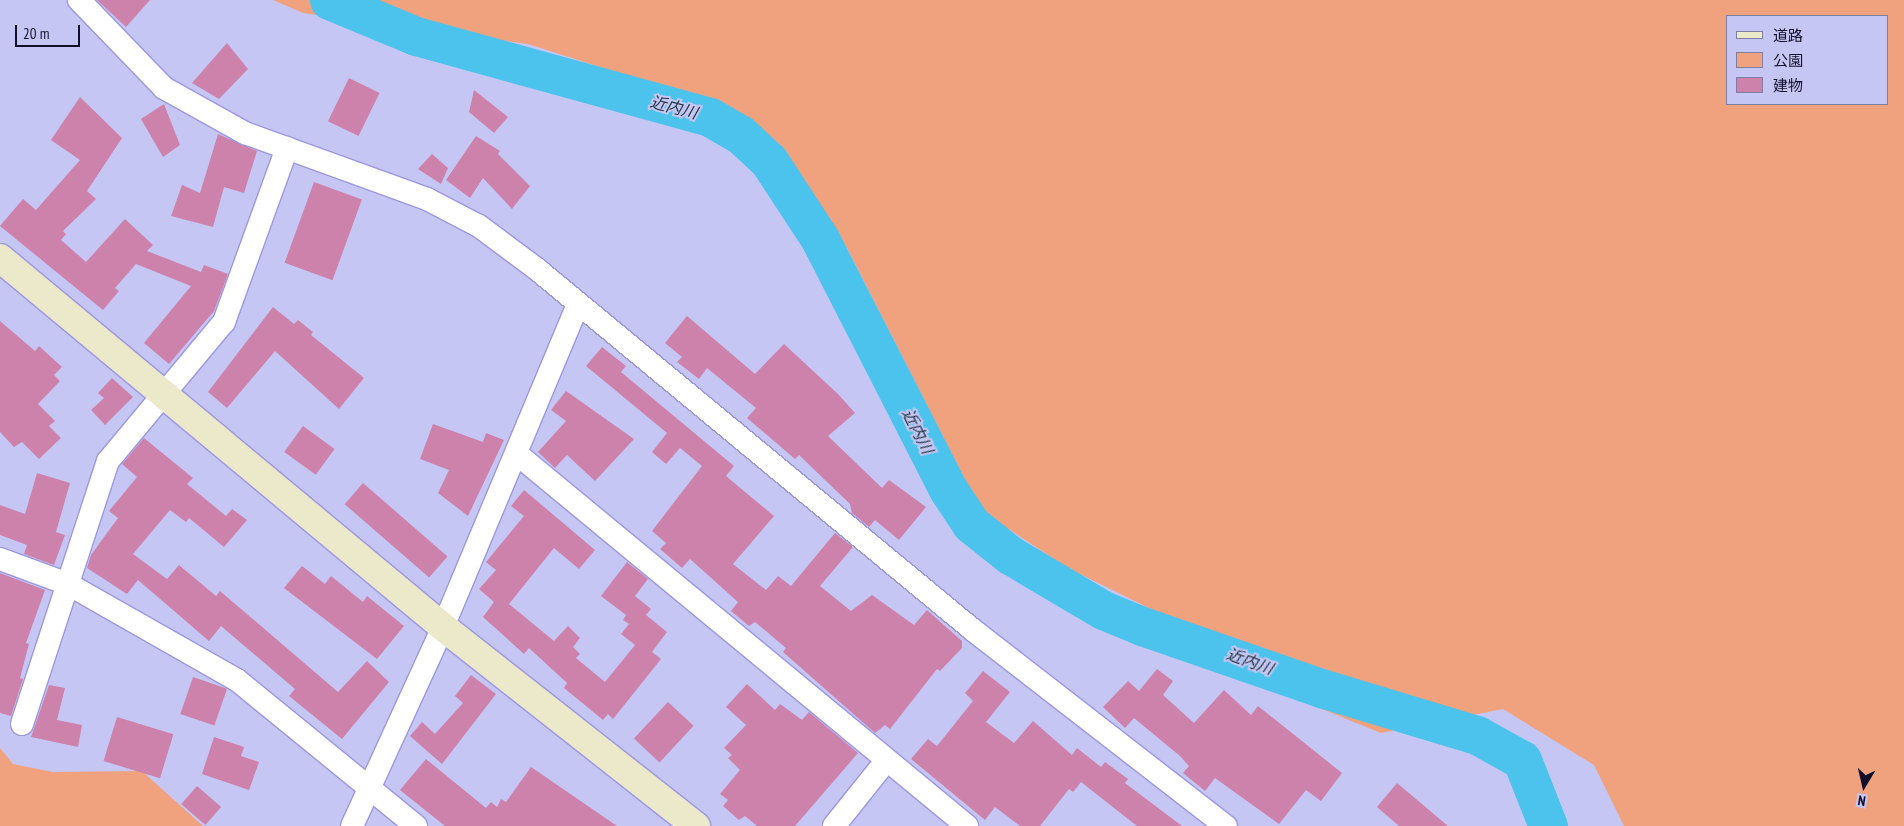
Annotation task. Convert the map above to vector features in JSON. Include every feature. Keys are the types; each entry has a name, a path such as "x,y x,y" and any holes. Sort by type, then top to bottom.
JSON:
{"street":[{"path":"79,0 164,88 245,132 428,199 479,226 538,270 578,306 973,630 1226,826"},
{"path":"22,724 108,461 224,322 286,148"},
{"path":"0,258 443,627 696,826"},
{"path":"352,826 443,627 578,306"},
{"path":"517,454 886,761 967,826"},
{"path":"0,559 68,584 237,680 416,826"},
{"path":"834,826 886,761"}],"green space":[{"path":"273,0 1904,0 1904,826 1624,826 1594,765 1503,709 1381,733 1243,677 1167,617 1068,568 981,511 846,246 715,104 528,44 303,13"},
{"path":"0,748 13,764 53,772 142,771 203,826 0,826"}],"building":[{"path":"97,0 150,0 126,27"},
{"path":"227,43 248,69 219,99 192,83"},
{"path":"349,78 380,93 359,136 328,121"},
{"path":"474,90 508,117 494,133 469,112"},
{"path":"80,97 122,138 87,191 96,199 63,231 66,234 61,240 86,262 125,219 153,245 147,251 201,272 204,265 228,274 214,311 169,364 144,343 191,286 136,264 115,288 119,291 103,310 0,226 23,199 36,210 80,160 51,140"},
{"path":"164,104 180,145 163,157 141,119"},
{"path":"218,134 257,151 244,193 224,187 213,227 171,216 182,185 200,193"},
{"path":"476,136 500,151 498,154 530,186 512,209 483,178 470,198 446,180"},
{"path":"432,154 448,168 441,184 418,169"},
{"path":"314,182 362,199 333,280 285,263"},
{"path":"273,307 294,324 298,320 313,332 311,335 364,378 339,409 275,351 227,408 208,392"},
{"path":"687,316 755,374 784,344 838,394 855,413 828,436 882,488 889,480 926,507 899,540 875,520 869,527 852,513 850,504 799,455 795,459 747,418 756,408 707,368 699,379 677,362 682,357 665,343"},
{"path":"0,321 35,351 39,346 62,367 54,375 60,381 38,404 55,421 49,426 61,438 39,459 22,442 14,447 0,432"},
{"path":"602,347 626,366 621,372 734,466 726,476 774,516 733,564 766,590 778,576 791,586 835,533 853,547 820,586 851,611 872,595 914,625 927,610 962,641 962,648 940,671 937,669 890,729 885,725 875,733 783,652 786,648 755,622 749,626 731,611 738,602 690,559 682,568 660,549 666,543 652,531 702,466 680,448 666,464 652,452 667,433 586,366"},
{"path":"112,378 133,397 105,425 91,410 104,398 98,393"},
{"path":"566,391 634,439 595,481 567,455 555,468 538,452 566,421 551,410"},
{"path":"433,424 483,442 486,433 504,440 468,516 438,493 449,470 420,459"},
{"path":"303,426 335,449 316,475 284,452"},
{"path":"144,438 193,478 187,484 226,516 232,509 247,520 224,547 189,518 186,522 170,510 133,554 167,579 179,565 216,596 220,591 338,692 367,661 389,682 342,739 289,696 295,689 221,626 209,641 138,580 127,594 87,568 91,555 118,518 109,511 137,477 122,464"},
{"path":"37,473 70,483 56,532 65,535 54,565 24,554 27,545 0,535 0,505 25,514"},
{"path":"363,483 448,556 429,578 345,504"},
{"path":"524,490 595,550 579,569 554,548 509,604 554,641 568,626 580,638 573,647 580,654 576,658 605,682 635,645 621,634 629,624 623,620 626,615 601,596 627,562 648,579 635,596 651,609 646,615 667,632 652,652 661,659 613,719 608,714 603,720 564,688 567,683 529,648 524,654 483,617 494,602 479,589 496,570 486,562 524,516 511,506"},
{"path":"302,566 325,584 331,576 363,602 367,596 404,626 377,659 284,588"},
{"path":"0,573 45,590 26,643 29,644 20,678 23,679 11,716 0,713"},
{"path":"1157,669 1173,681 1163,695 1194,723 1224,690 1251,715 1258,706 1342,773 1321,801 1306,790 1279,824 1215,778 1205,791 1183,773 1189,766 1180,756 1134,718 1125,728 1103,707 1128,681 1139,691"},
{"path":"983,671 1010,692 986,722 1014,743 1033,721 1072,755 1077,748 1101,767 1105,762 1128,779 1125,783 1182,826 1137,826 1081,782 1073,792 1069,789 1040,826 1020,826 995,807 985,820 911,759 928,739 937,746 973,701 965,693"},
{"path":"471,675 496,694 442,764 410,736 422,722 435,734 463,703 455,696"},
{"path":"193,677 227,689 214,726 180,714"},
{"path":"747,684 775,710 780,704 802,720 809,712 858,753 795,826 757,826 745,816 739,820 723,806 728,800 720,794 740,770 728,758 732,755 724,748 746,725 726,707"},
{"path":"49,685 65,688 57,720 82,725 78,747 31,737"},
{"path":"668,702 694,726 659,762 634,739"},
{"path":"117,717 173,734 160,778 104,761"},
{"path":"214,737 244,747 241,756 259,762 249,790 202,774"},
{"path":"426,759 486,808 491,802 497,807 501,799 506,802 531,767 617,826 445,826 400,790"},
{"path":"1397,783 1448,826 1399,826 1377,807"},
{"path":"197,786 221,807 205,825 181,804"}],"waterway":[{"name":"近内川","path":"329,0 416,36 710,117 740,134 769,161 820,239 948,489 971,524 1010,555 1103,610 1142,626 1321,688 1477,735 1522,760 1548,826"}]}
